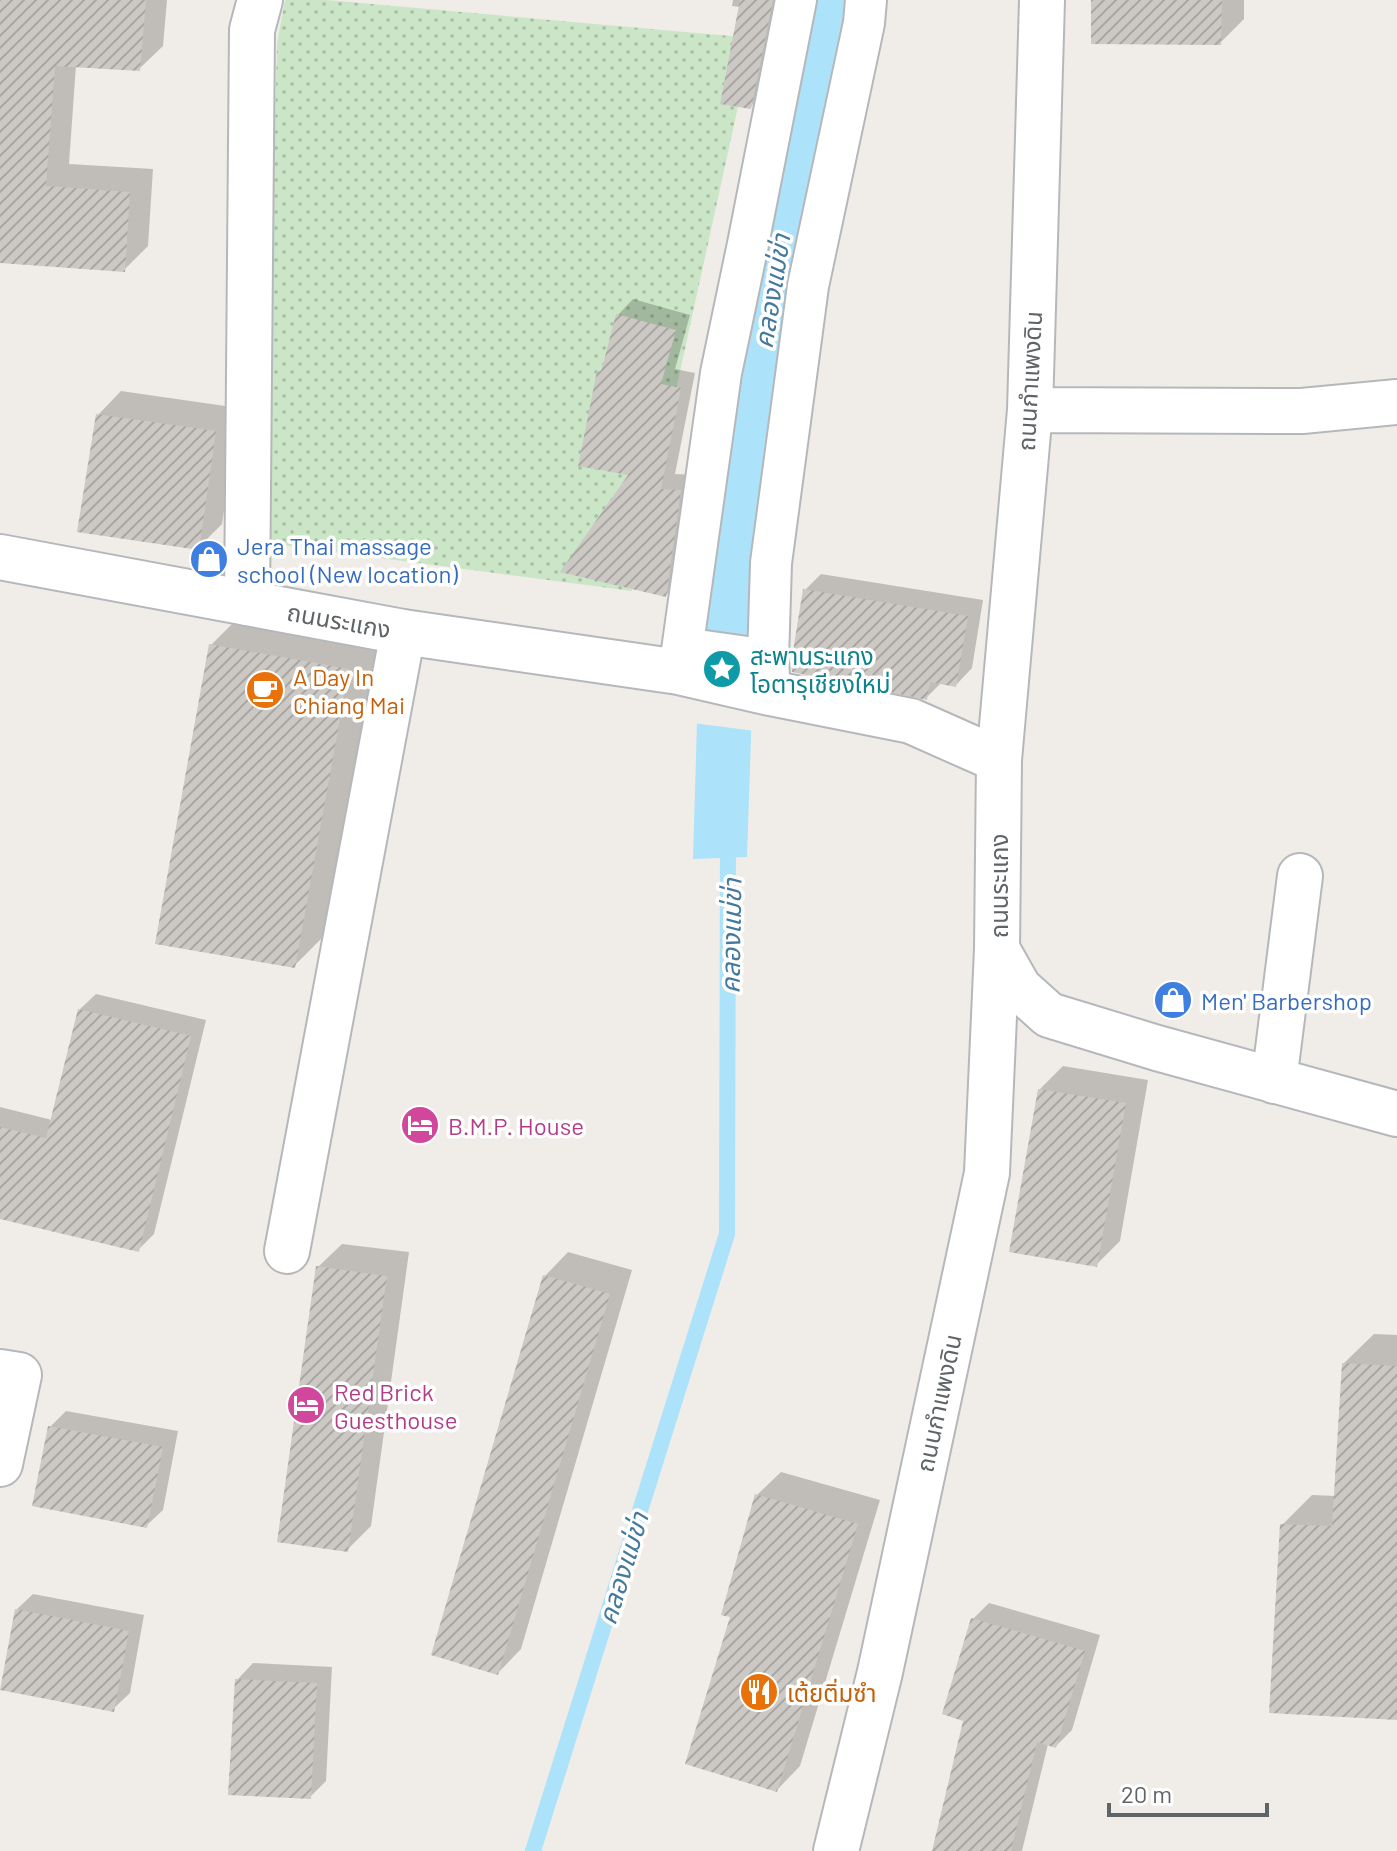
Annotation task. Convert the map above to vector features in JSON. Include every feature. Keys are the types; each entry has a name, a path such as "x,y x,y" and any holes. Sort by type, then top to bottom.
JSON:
{"street":[{"path":"247,603 252,30 260,0"},
{"path":"681,660 721,373 796,0"},
{"path":"866,0 864,23 808,286 771,563 769,676 911,721 999,760"},
{"name":"ถนนกำแพงดิน","path":"999,760 1030,410 1042,0"},
{"path":"1030,410 1302,411 1397,402"},
{"name":"ถนนระแกง","path":"0,557 403,632 681,660 769,676"},
{"path":"287,1251 403,632"},
{"name":"ถนนระแกง","path":"999,760 997,949 1019,988 1049,1015 1397,1114"},
{"path":"1274,1081 1300,876"},
{"name":"ถนนกำแพงดิน","path":"836,1851 880,1672 987,1173 997,949"},
{"path":"0,1372 19,1375 0,1464"}],"green space":[{"path":"285,0 326,0 753,38 632,591 265,543 277,43"}],"water":[{"path":"809,0 858,0 757,558 747,857 693,859 702,553"}],"pier":[{"path":"696,634 758,642 755,731 693,723"}],"building":[{"path":"0,0 146,0 140,71 55,66 46,186 130,192 125,272 0,263"},
{"path":"740,0 773,0 751,109 720,104"},
{"path":"1091,0 1222,0 1221,45 1091,44"},
{"path":"616,314 676,330 661,384 681,388 661,489 681,490 666,597 560,572 628,475 578,466 597,371 601,372"},
{"path":"96,414 216,431 199,550 77,532"},
{"path":"803,589 968,616 956,687 930,682 927,700 792,672"},
{"path":"209,644 349,669 295,968 155,944"},
{"path":"78,1009 191,1036 139,1252 0,1219 0,1127 46,1138"},
{"path":"1038,1089 1126,1103 1097,1267 1009,1252"},
{"path":"316,1266 387,1276 348,1552 277,1542"},
{"path":"543,1275 610,1294 498,1675 431,1655"},
{"path":"1342,1363 1397,1366 1397,1720 1269,1713 1280,1524 1332,1526"},
{"path":"48,1426 163,1447 147,1528 32,1506"},
{"path":"755,1494 858,1524 777,1792 685,1764 730,1617 721,1615"},
{"path":"15,1609 129,1631 114,1712 0,1690"},
{"path":"971,1618 1085,1651 1056,1748 1037,1742 1011,1851 932,1851 963,1721 942,1714"},
{"path":"235,1679 317,1683 311,1799 228,1795"}],"waterway":[{"name":"คลองแม่ข่า","path":"533,1851 727,1234 728,838"}],"place":[{"name":"Jera Thai massage school (New location)","path":"209,559"},
{"name":"สะพานระแกง โอตารุเชียงใหม่","path":"722,669"},
{"name":"A Day In Chiang Mai","path":"265,690"},
{"name":"Men' Barbershop","path":"1173,1000"},
{"name":"B.M.P. House","path":"420,1125"},
{"name":"Red Brick Guesthouse","path":"306,1405"},
{"name":"เต้ยติ่มซำ","path":"759,1692"}]}
